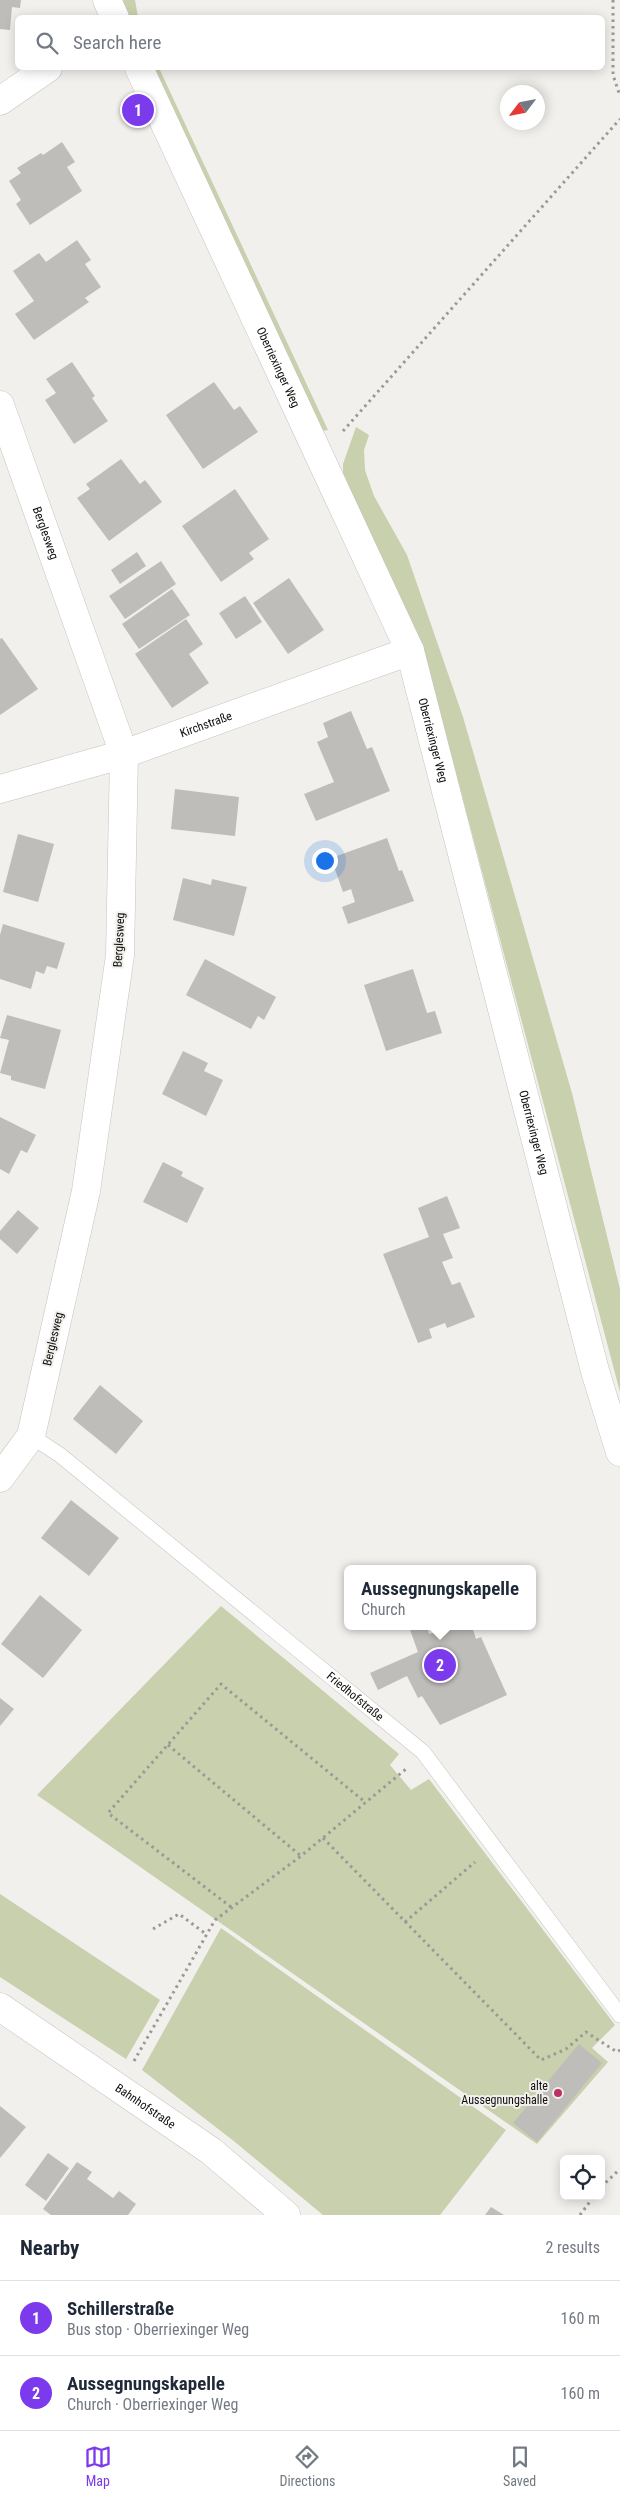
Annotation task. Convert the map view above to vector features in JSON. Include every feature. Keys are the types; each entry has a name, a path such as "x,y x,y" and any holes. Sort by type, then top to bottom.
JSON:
{"street":[{"path":"107,0 114,15"},
{"path":"0,101 45,70"},
{"name":"Oberriexinger Weg","path":"140,70 410,651 595,1371 620,1452"},
{"name":"Berglesweg","path":"0,406 124,754 120,955 86,1191 31,1436 0,1478"},
{"name":"Kirchstraße","path":"0,789 124,754 410,651"},
{"name":"Bahnhofstraße","path":"0,2007 211,2151 286,2215"}],"lane":[{"name":"Friedhofstraße","path":"31,1436 60,1454 422,1752 492,1848 620,2015"}],"path":[{"path":"613,0 613,74 620,96"},
{"path":"321,456 620,119"},
{"path":"231,1907 108,1813 222,1684 365,1802"},
{"path":"168,1744 301,1856"},
{"path":"132,2064 206,1934 216,1920 301,1856 398,1776 422,1752"},
{"path":"323,1838 541,2060 566,2049 586,2032 617,2052 620,2050"},
{"path":"405,1922 492,1848"},
{"path":"153,1929 179,1914 206,1934"},
{"path":"605,2183 620,2170"},
{"path":"580,2215 591,2200"}],"green space":[{"path":"135,0 138,15 127,15 121,1"},
{"path":"152,70 160,70 328,430 322,431"},
{"path":"356,427 369,435 364,450 365,470 374,496 407,555 463,717 572,1093 620,1289 620,1392 431,679 343,478 343,464"},
{"path":"221,1606 399,1754 390,1765 411,1790 429,1779 615,2025 592,2048 608,2062 537,2144 37,1795"},
{"path":"0,1894 160,2000 126,2059 0,1977"},
{"path":"221,1928 506,2130 440,2215 323,2215 235,2142 142,2070"}],"building":[{"path":"0,0 21,0 20,8 12,7 10,30 0,29"},
{"path":"62,142 75,162 67,167 82,191 30,225 16,204 21,200 9,181 21,173 17,168 41,153 43,155"},
{"path":"77,240 91,260 85,264 101,287 85,298 89,302 34,340 15,314 34,301 13,271 39,253 46,262"},
{"path":"72,362 95,396 92,398 108,421 74,444 45,400 56,393 46,379"},
{"path":"214,382 234,410 240,406 258,432 203,469 166,415"},
{"path":"121,459 140,484 145,480 162,502 109,541 77,498 90,489 86,484"},
{"path":"235,489 269,539 249,553 254,559 221,582 182,526"},
{"path":"137,552 146,566 120,584 111,570"},
{"path":"161,561 176,584 125,619 109,596"},
{"path":"289,578 324,630 288,654 253,603"},
{"path":"172,589 190,615 139,649 122,624"},
{"path":"245,596 262,622 236,639 219,613"},
{"path":"186,619 203,644 189,654 209,683 172,708 135,654"},
{"path":"2,638 38,689 0,715 0,639"},
{"path":"351,711 367,749 372,747 390,791 316,821 304,794 334,782 317,742 328,737 323,723"},
{"path":"175,789 239,797 235,836 171,829"},
{"path":"18,834 54,844 38,902 3,892"},
{"path":"387,838 399,871 402,870 414,901 348,924 342,907 355,902 351,889 343,892 331,858"},
{"path":"183,878 211,885 212,879 247,887 234,936 173,920"},
{"path":"3,924 65,943 57,969 47,966 44,974 36,971 31,989 0,979 0,935"},
{"path":"205,959 276,997 264,1020 258,1016 251,1029 186,995"},
{"path":"413,969 427,1013 435,1011 442,1033 386,1051 364,985"},
{"path":"7,1015 61,1030 45,1089 11,1080 11,1076 0,1073 9,1040 0,1038"},
{"path":"183,1051 208,1063 204,1071 223,1080 206,1116 162,1094"},
{"path":"0,1117 36,1135 27,1153 21,1150 9,1174 0,1169"},
{"path":"163,1162 183,1172 181,1176 204,1188 187,1223 143,1202"},
{"path":"447,1196 460,1228 443,1234 453,1258 442,1262 452,1285 460,1282 475,1317 447,1328 445,1323 429,1329 432,1338 418,1343 383,1254 429,1237 418,1208"},
{"path":"18,1210 39,1228 17,1254 0,1239 0,1231"},
{"path":"100,1385 143,1421 116,1454 73,1419"},
{"path":"71,1500 119,1538 89,1576 41,1538"},
{"path":"40,1595 82,1630 43,1678 1,1644"},
{"path":"410,1630 428,1630 429,1634 442,1630 473,1630 476,1639 481,1637 507,1695 440,1725 422,1696 418,1698 407,1676 378,1690 370,1673 418,1652"},
{"path":"0,1698 14,1709 0,1726"},
{"name":"alte Aussegnungshalle","path":"579,2044 602,2063 537,2142 513,2123"},
{"path":"0,2106 26,2127 0,2158"},
{"path":"48,2153 69,2168 46,2201 25,2185"},
{"path":"77,2162 92,2172 87,2179 113,2198 119,2191 136,2204 128,2215 51,2215 43,2209"},
{"path":"491,2207 504,2215 485,2215"}],"place":[{"name":"Schillerstraße","path":"138,110"},
{"name":"Aussegnungskapelle","path":"440,1665"},
{"name":"alte Aussegnungshalle","path":"558,2093"}]}
